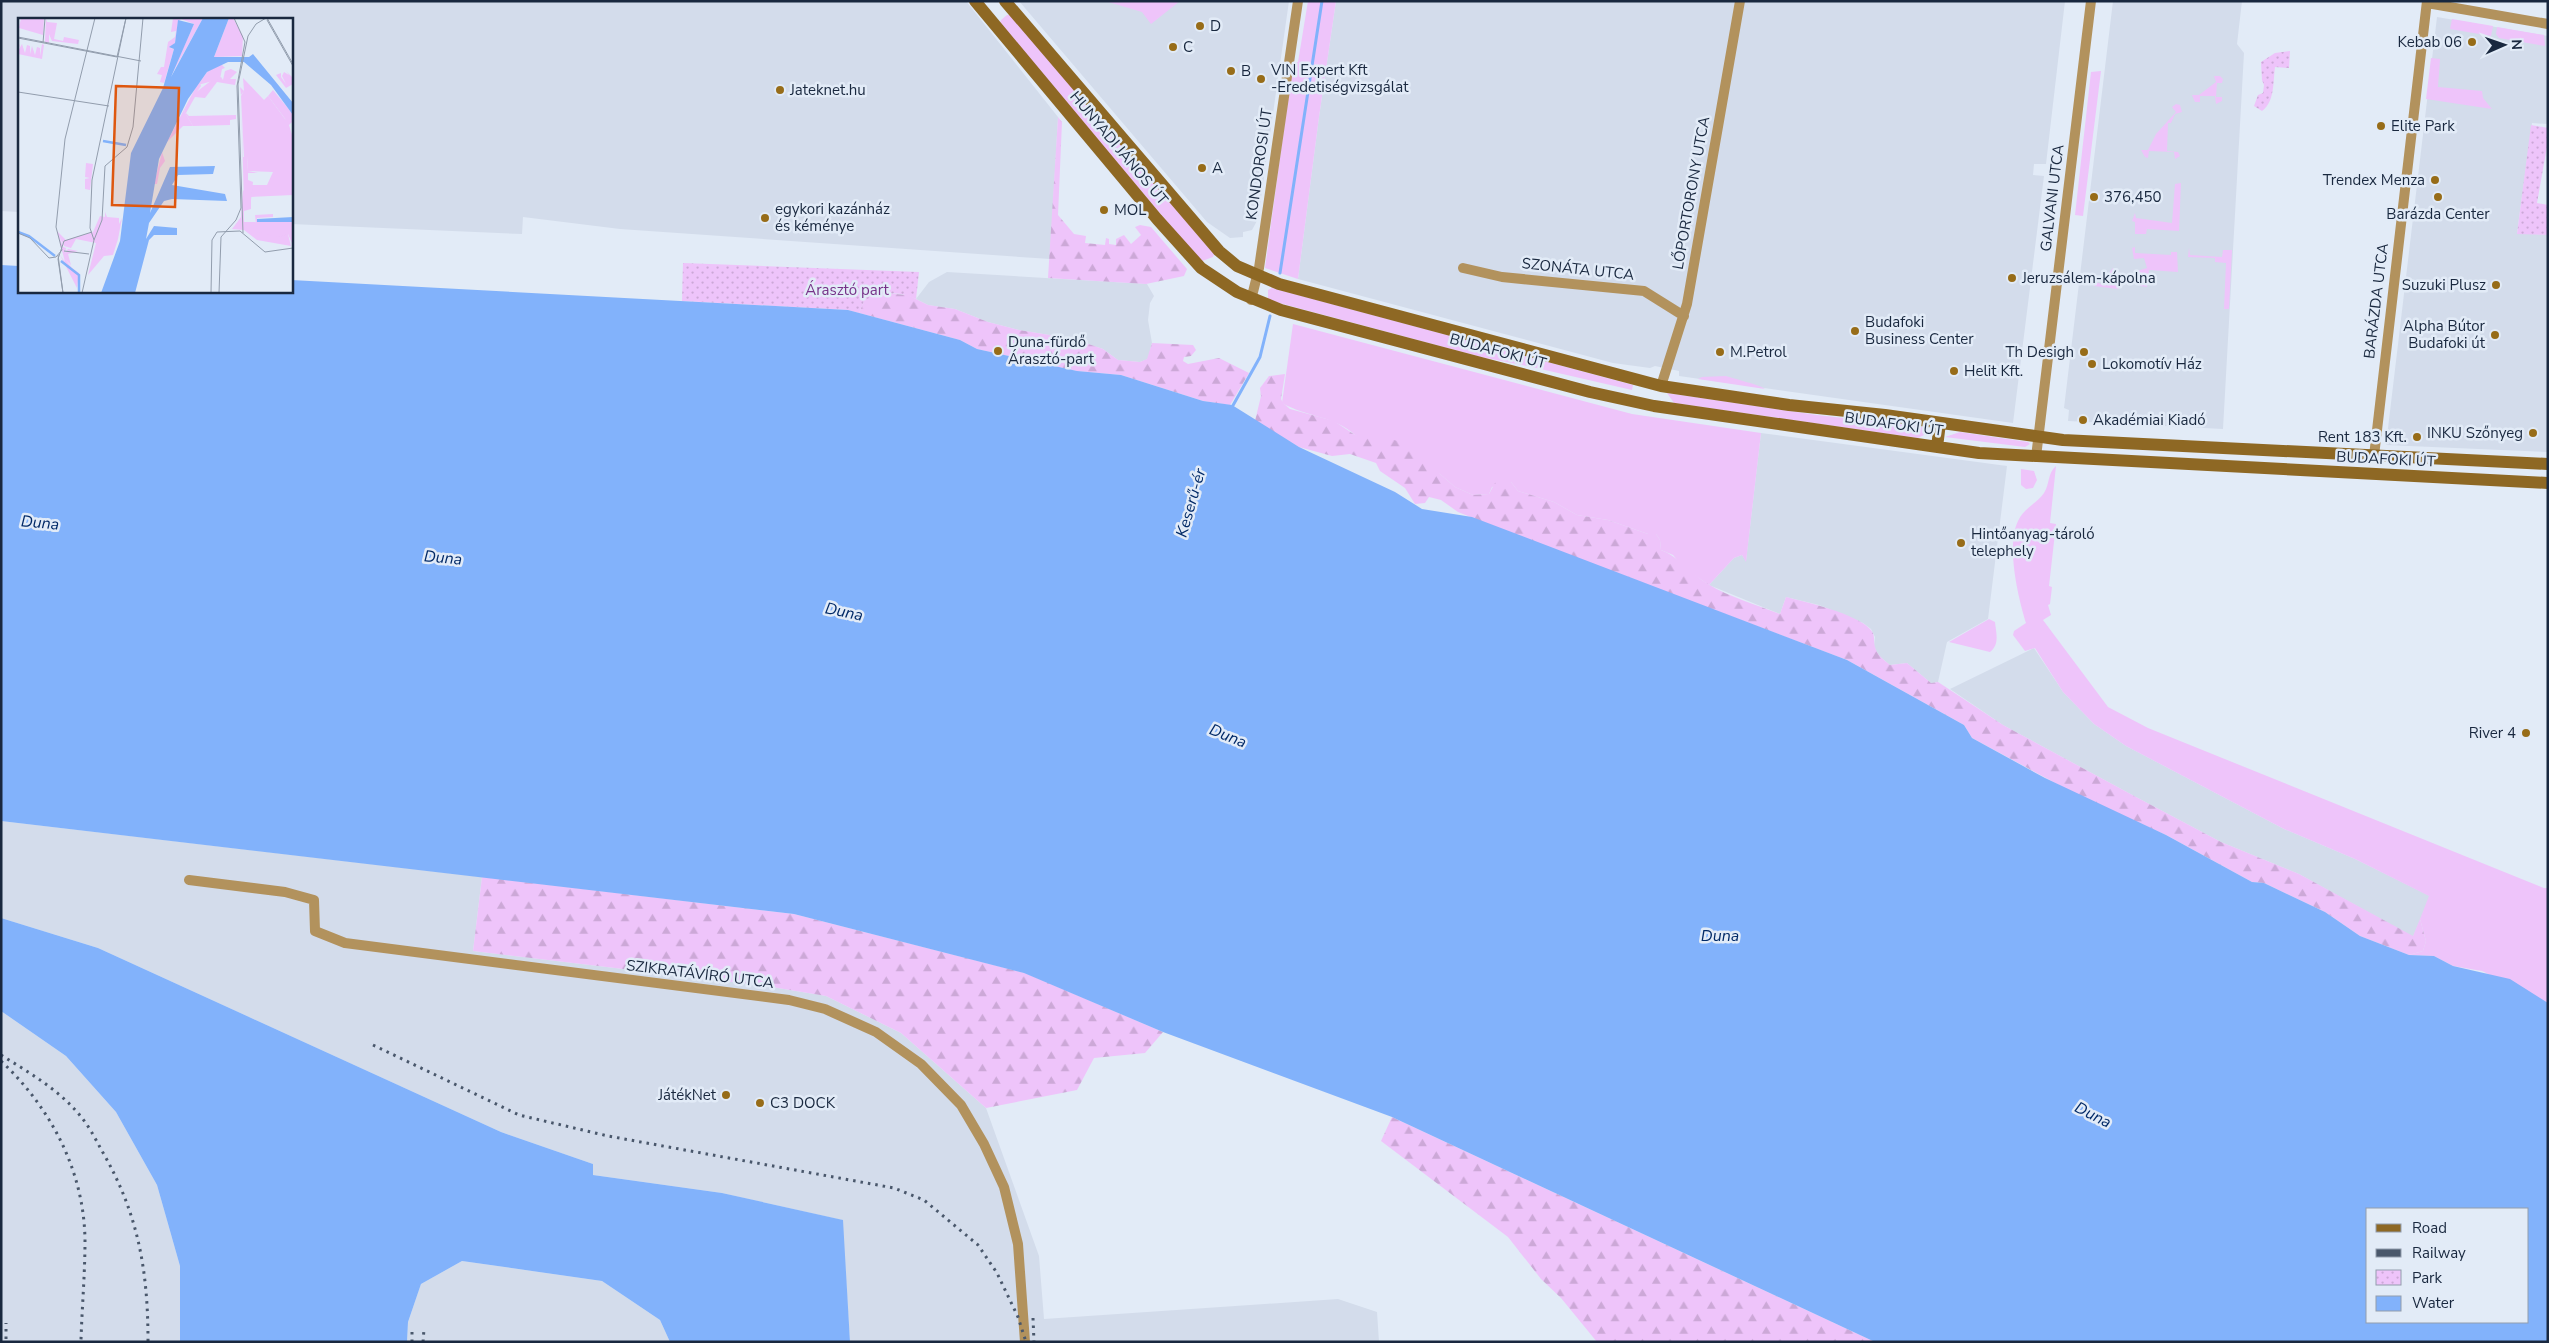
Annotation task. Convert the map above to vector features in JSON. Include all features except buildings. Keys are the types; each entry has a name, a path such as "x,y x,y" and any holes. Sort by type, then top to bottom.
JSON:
{"main road":[{"name":"HUNYADI JÁNOS ÚT","path":"976,1 1184,250 1214,278 1251,300"},
{"name":"HUNYADI JÁNOS ÚT","path":"1007,4 1203,234 1237,266 1258,276"},
{"path":"991,20 1007,4"},
{"name":"BUDAFOKI ÚT","path":"1258,276 1316,295 1661,386 1789,405 2039,437 2117,443 2548,464"},
{"name":"BUDAFOKI ÚT","path":"1251,300 1281,310 1479,363 1590,392 1654,406 1937,447 2036,457 2116,462 2548,483"},
{"path":"1654,406 1661,386"},
{"path":"1937,447 1940,423"},
{"path":"2116,462 2117,443"},
{"path":"2373,474 2374,456"}],"street":[{"name":"KONDOROSI ÚT","path":"1251,300 1258,276 1298,1"},
{"name":"LŐPORTORONY UTCA","path":"1661,386 1684,316 1740,1"},
{"name":"GALVANI UTCA","path":"2036,457 2091,1"},
{"path":"2427,2 2548,24"},
{"name":"BARÁZDA UTCA","path":"2374,456 2427,2"},
{"name":"SZONÁTA UTCA","path":"1463,268 1502,277 1644,291 1684,316"},
{"name":"SZIKRATÁVÍRÓ UTCA","path":"189,880 285,892 314,900 315,931 345,943 789,1000 825,1009 876,1032 921,1064 961,1105 984,1144 1004,1186 1018,1244 1024,1342"}],"shaded area":[{"path":"1,1 966,1 1058,117 1050,259 620,229 523,217 522,234 292,224 292,18 18,18 18,212 1,211"},
{"path":"1019,1 1289,1 1258,219 1252,230 1243,232 1243,237 1230,238 1207,222"},
{"path":"1336,1 2065,1 2046,164 2034,164 2033,175 2044,176 2013,423 1679,376 1679,371 1655,366 1650,368 1613,363 1298,279"},
{"path":"2113,1 2242,1 2237,44 2244,53 2223,429 2068,421 2069,410 2064,408"},
{"path":"2437,17 2548,36 2548,124 2532,123 2517,233 2548,235 2548,452 2386,445"},
{"path":"947,272 1147,284 1154,296 1150,303 1148,320 1152,343 1148,359 1140,362 1118,360 1103,349 1074,339 1019,330 988,322 955,309 928,305 916,299 929,282"},
{"path":"1761,433 2007,466 1988,619 1947,642 1938,682 1931,683 1907,663 1890,665 1878,655 1874,646 1875,637 1871,629 1863,623 1819,605 1786,597 1780,614 1709,585 1734,558 1742,555 1746,561"},
{"path":"2034,648 2063,692 2094,724 2126,746 2284,829 2355,859 2430,896 2413,937 2299,874 2221,842 2136,797 2003,725 1950,689"},
{"path":"1,821 482,877 473,951 766,986 826,996 901,1033 986,1108 1039,1256 1044,1319 1338,1299 1377,1312 1379,1342 850,1342 842,1220 722,1193 593,1175 593,1164 501,1132 98,948 1,918"},
{"path":"1,1011 66,1056 116,1112 157,1185 180,1266 180,1342 1,1342"},
{"path":"462,1261 602,1281 660,1320 670,1342 407,1342 408,1322 421,1284"}],"green space":[{"path":"1105,1 1180,1 1151,24 1142,12"},
{"path":"1308,1 1336,1 1298,279 1265,268 1293,62 1298,62"},
{"path":"1007,15 1010,15 1214,254 1213,257 1202,261 1185,243 1000,23"},
{"path":"2452,19 2493,26 2491,36 2450,29"},
{"path":"2497,27 2544,35 2545,46 2499,38 2496,34"},
{"path":"2290,51 2289,68 2275,67 2271,97 2262,111 2254,106 2258,95 2263,93 2264,85 2261,62 2275,53"},
{"path":"2431,58 2440,59 2438,87 2482,91 2483,98 2492,109 2426,99"},
{"path":"2101,71 2083,216 2075,215 2091,72"},
{"path":"2214,76 2220,76 2223,79 2222,83 2217,83 2216,97 2222,97 2222,101 2216,104 2215,96 2200,96 2200,102 2195,102 2192,95 2199,95 2216,82"},
{"path":"2176,104 2180,105 2182,112 2175,114 2171,123 2168,123 2167,151 2178,152 2180,156 2175,159 2174,152 2149,151 2148,158 2145,157 2141,150 2148,150 2156,134 2176,112 2172,107"},
{"path":"1058,117 1062,122 1058,215 1074,234 1086,236 1085,243 1105,245 1106,238 1109,239 1109,244 1116,245 1116,239 1124,235 1131,244 1141,235 1135,227 1140,225 1151,227 1187,269 1184,276 1146,284 1048,278"},
{"path":"2531,125 2548,128 2548,141 2537,203 2548,205 2548,235 2517,234"},
{"path":"2181,183 2179,231 2147,229 2146,234 2135,234 2135,222 2132,221 2135,213 2136,218 2172,223 2175,184"},
{"path":"2135,247 2135,253 2171,255 2171,252 2177,252 2178,272 2149,270 2147,287 2140,286 2137,271 2147,268 2144,258 2134,259 2132,248"},
{"path":"2189,248 2190,255 2222,257 2223,250 2232,250 2229,309 2224,309 2226,263 2215,262 2215,258 2188,257"},
{"name":"Árasztó part","path":"683,263 919,272 916,299 903,294 877,296 864,301 859,313 848,310 682,301"},
{"path":"2113,268 2122,284 2118,289 2094,286 2095,282 2101,284"},
{"path":"1272,288 1633,385 1632,390 1481,357 1268,300 1268,290"},
{"path":"882,293 908,295 928,305 955,309 988,322 1019,330 1074,339 1103,349 1118,360 1140,362 1147,359 1152,343 1193,345 1196,350 1191,356 1184,357 1183,361 1188,364 1219,358 1249,373 1230,405 1203,401 1121,375 1077,371 977,349 960,340 859,313 864,301"},
{"path":"1293,324 1632,414 1761,433 1746,562 1742,555 1734,558 1709,585 1683,567 1673,555 1661,550 1660,540 1656,534 1648,534 1608,520 1577,515 1554,502 1518,491 1511,482 1492,487 1489,494 1473,495 1455,487 1440,474 1355,435 1339,424 1291,408 1282,403"},
{"path":"1285,374 1281,399 1290,409 1334,421 1355,435 1388,438 1407,444 1422,453 1440,474 1455,487 1473,495 1489,494 1496,481 1511,482 1518,491 1554,502 1577,515 1608,520 1648,534 1656,534 1660,540 1661,550 1673,556 1708,584 1734,597 1780,614 1786,597 1831,609 1854,618 1872,631 1877,652 1890,665 1907,663 1931,683 1938,682 2003,725 2136,797 2221,842 2299,874 2413,936 2420,919 2426,941 2423,951 2409,955 2360,936 2325,912 2264,883 2252,882 2166,835 2083,798 1972,738 1964,725 1847,660 1549,548 1458,512 1441,500 1429,497 1425,503 1415,504 1405,488 1380,471 1376,463 1350,454 1332,456 1299,447 1255,421 1261,396 1260,388 1269,376"},
{"path":"1726,376 1765,389 1698,379 1702,377"},
{"path":"1667,393 1817,415 1922,427 1927,428 1928,433 1918,438 1674,403"},
{"path":"1960,432 2028,442 2030,444 2025,447 1945,437"},
{"path":"2056,466 2050,523 2056,524 2049,586 2052,587 2050,604 2048,605 2051,615 2043,620 2108,707 2148,728 2548,888 2548,1003 2482,971 2453,966 2434,956 2409,955 2423,951 2426,941 2420,919 2429,896 2355,859 2284,829 2126,746 2094,724 2063,692 2035,648 2025,651 2013,635 2014,631 2026,623 2013,557 2015,531 2018,521 2027,509 2044,493 2051,472"},
{"path":"2021,469 2034,471 2037,480 2033,488 2026,489 2021,485"},
{"path":"1989,619 1995,622 1997,638 1990,652 1949,642"},
{"path":"482,877 794,914 1025,973 1163,1032 1145,1053 1094,1058 1077,1090 986,1108 901,1033 826,996 766,986 473,951"},
{"path":"1392,1117 1875,1342 1597,1342 1561,1298 1541,1279 1508,1237 1381,1141"}],"water":[{"name":"Duna","path":"1,265 18,266 18,292 292,292 292,280 848,310 960,340 977,349 1077,371 1121,375 1203,401 1232,405 1299,447 1395,492 1422,509 1472,517 1847,660 1964,725 1972,738 2045,778 2166,835 2252,882 2264,883 2325,912 2360,936 2409,955 2434,956 2453,966 2510,979 2548,1003 2548,1342 1875,1342 1392,1117 1163,1032 1024,973 794,914 1,821"},
{"path":"1,918 98,948 501,1132 593,1164 593,1175 722,1193 843,1220 850,1342 670,1342 660,1320 602,1281 462,1261 421,1284 408,1322 407,1342 180,1342 180,1266 157,1185 116,1112 66,1056 1,1011"}],"waterway":[{"name":"Keserű-ér","path":"1280,273 1322,1"},
{"name":"Keserű-ér","path":"1231,409 1260,357 1270,316"}],"railway":[{"path":"373,1045 519,1115 608,1136 894,1188 924,1200 978,1245 997,1273 1018,1317 1026,1342"},
{"path":"1,1055 44,1083 74,1108 90,1130 114,1174 132,1220 143,1266 148,1315 148,1341"},
{"path":"1,1061 35,1099 49,1120 71,1165 83,1214 85,1240 81,1340"},
{"path":"1033,1318 1034,1342"},
{"path":"6,1323 6,1339"},
{"path":"412,1329 412,1342"},
{"path":"423,1342 424,1329"}],"place":[{"name":"D","path":"1200,26"},
{"name":"Kebab 06","path":"2472,42"},
{"name":"C","path":"1173,47"},
{"name":"B","path":"1231,71"},
{"name":"VIN Expert Kft -Eredetiségvizsgálat","path":"1261,79"},
{"name":"Jateknet.hu","path":"780,90"},
{"name":"Elite Park","path":"2381,126"},
{"name":"A","path":"1202,168"},
{"name":"Trendex Menza","path":"2435,180"},
{"name":"376,450","path":"2094,197"},
{"name":"Barázda Center","path":"2438,197"},
{"name":"MOL","path":"1104,210"},
{"name":"egykori kazánház és kéménye","path":"765,218"},
{"name":"Jeruzsálem-kápolna","path":"2012,278"},
{"name":"Suzuki Plusz","path":"2496,285"},
{"name":"Budafoki Business Center","path":"1855,331"},
{"name":"Alpha Bútor Budafoki út","path":"2495,335"},
{"name":"Duna-fürdő Árasztó-part","path":"998,351"},
{"name":"M.Petrol","path":"1720,352"},
{"name":"Th Desigh","path":"2084,352"},
{"name":"Lokomotív Ház","path":"2092,364"},
{"name":"Helit Kft.","path":"1954,371"},
{"name":"Akadémiai Kiadó","path":"2083,420"},
{"name":"INKU Szőnyeg","path":"2533,433"},
{"name":"Rent 183 Kft.","path":"2417,437"},
{"name":"Hintőanyag-tároló telephely","path":"1961,543"},
{"name":"River 4","path":"2526,733"},
{"name":"JátékNet","path":"726,1095"},
{"name":"C3 DOCK","path":"760,1103"}]}
